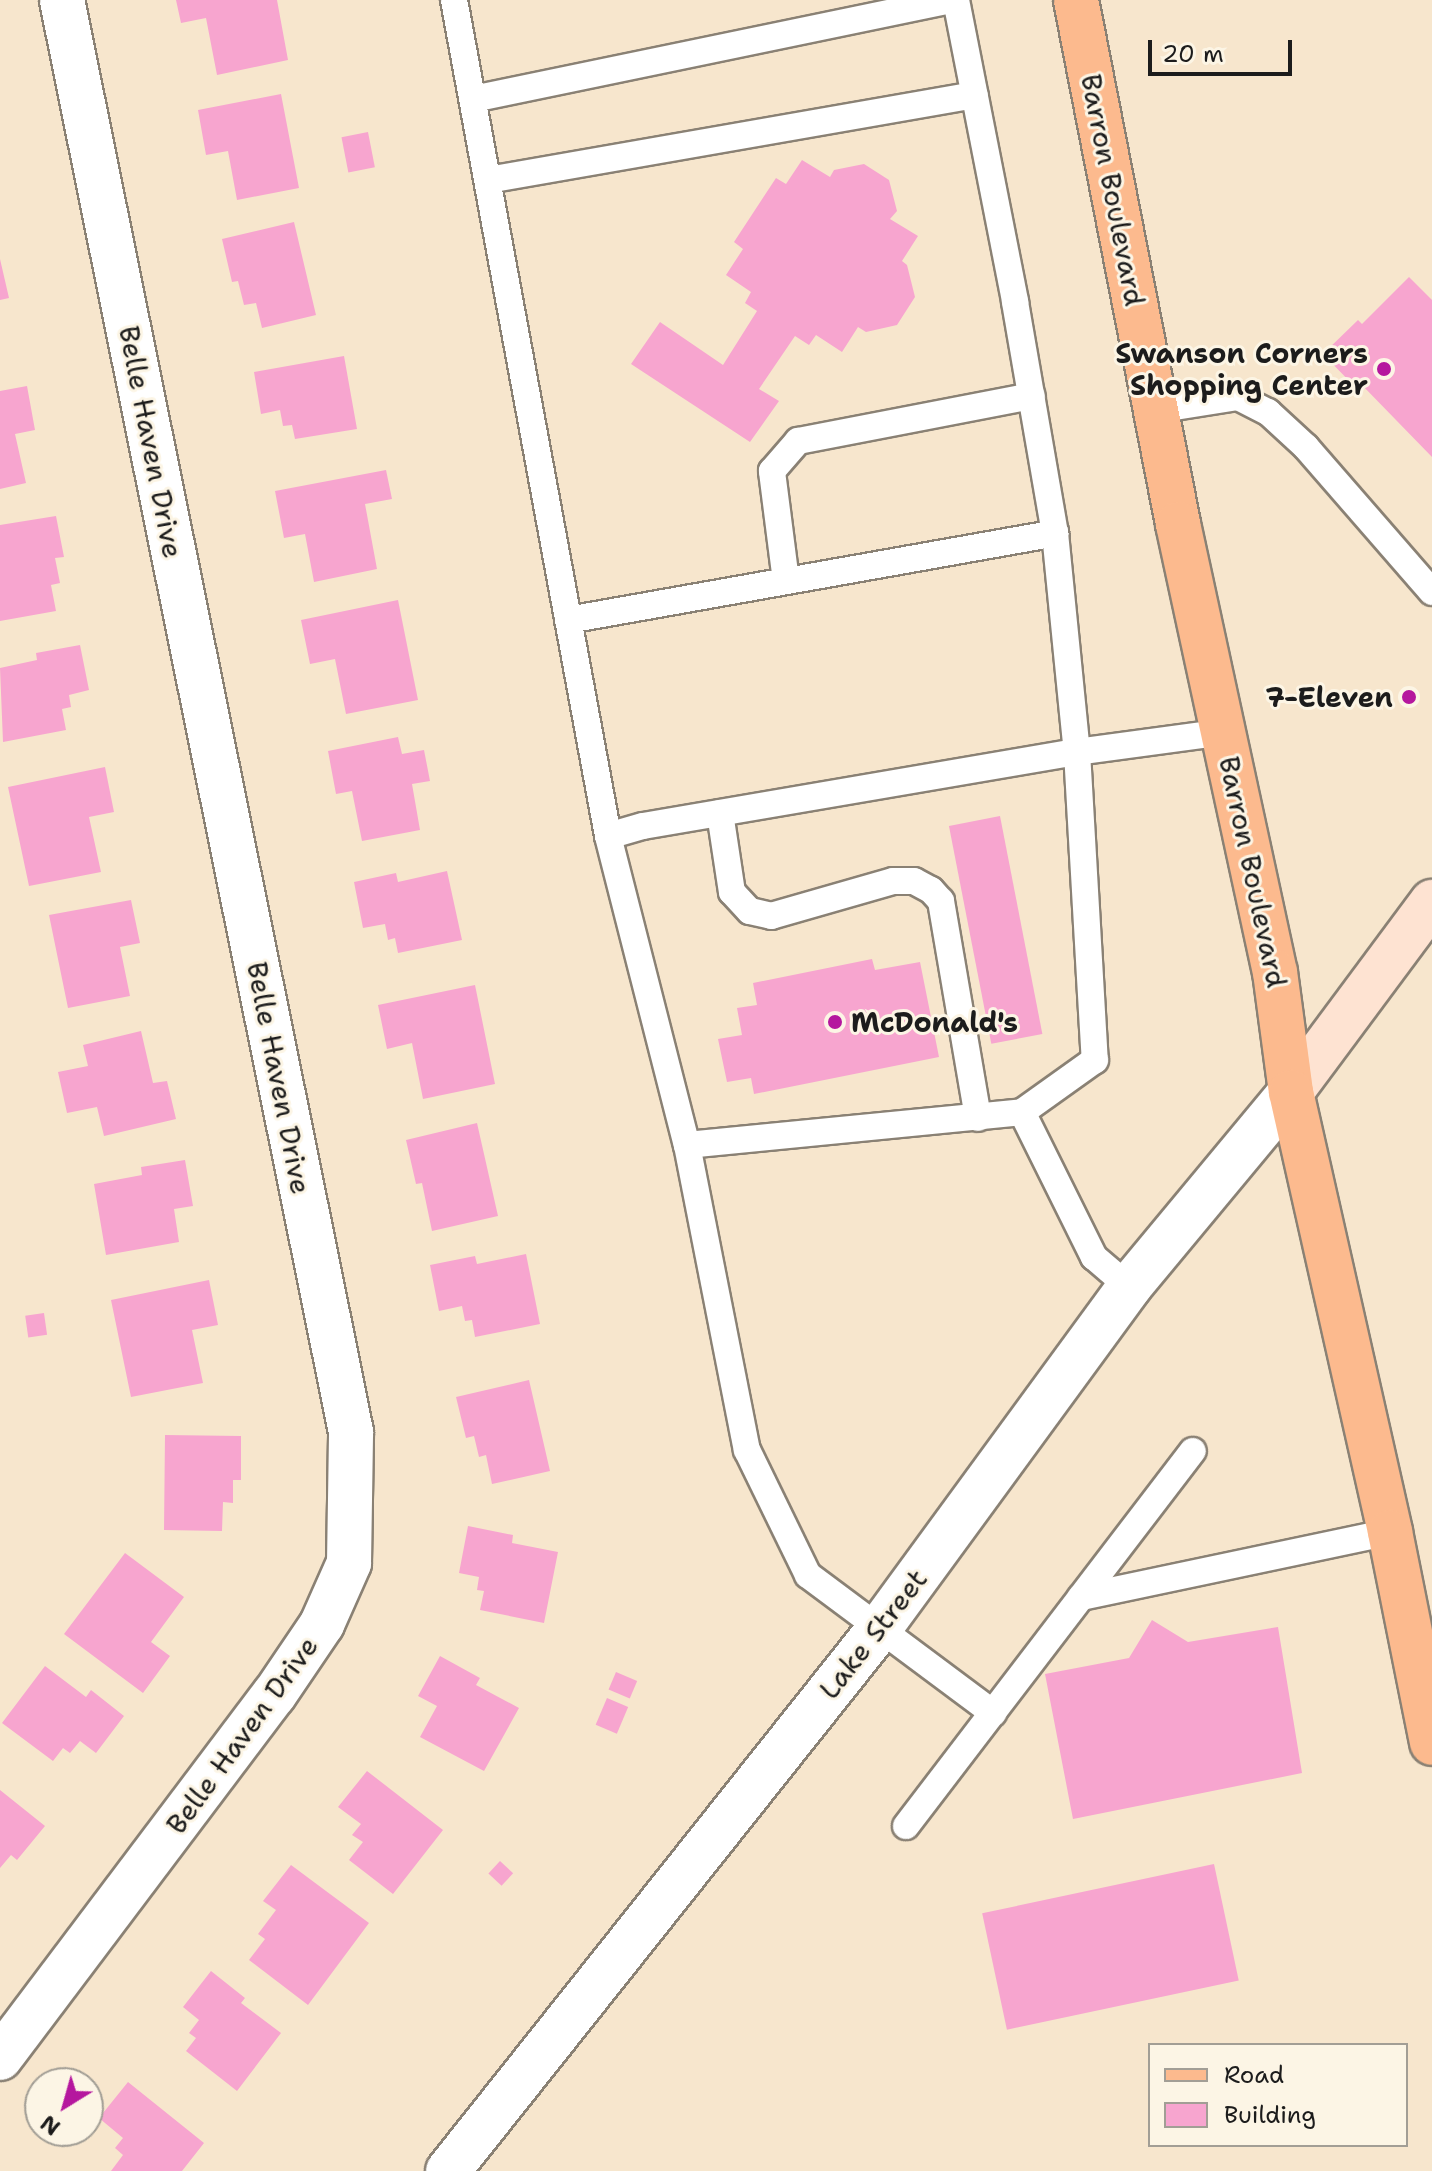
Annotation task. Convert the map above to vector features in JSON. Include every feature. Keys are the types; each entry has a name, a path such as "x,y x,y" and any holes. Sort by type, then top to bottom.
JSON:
{"main road":[{"name":"Barron Boulevard","path":"1076,0 1156,410 1275,972 1291,1092 1394,1552 1432,1743"}],"street":[{"name":"Belle Haven Drive","path":"0,2058 274,1695 322,1624 349,1563 351,1432 62,0"},
{"path":"1291,1092 1432,902"},
{"name":"Lake Street","path":"448,2171 879,1629 1129,1287 1291,1092"}],"lane":[{"path":"454,0 608,836 687,1145 747,1450 808,1575 993,1713"},
{"path":"473,99 953,0 975,95 1055,533 1077,752 1095,1060 1022,1112 687,1145"},
{"path":"488,180 975,95"},
{"path":"786,581 772,471 798,441 1032,396"},
{"path":"1156,410 1238,397 1268,412 1306,447 1432,592"},
{"path":"568,620 1055,533"},
{"path":"608,836 720,813 1077,752 1224,732"},
{"path":"720,813 732,892 750,911 771,916 893,881 914,881 931,890 941,901 978,1118"},
{"path":"1022,1112 1094,1257 1129,1287"},
{"path":"906,1826 1193,1451"},
{"path":"1081,1597 1394,1552 1432,1609"}],"building":[{"path":"176,0 277,0 288,60 217,75 206,18 181,23"},
{"path":"281,94 299,188 237,200 228,151 206,155 198,110"},
{"path":"368,132 375,167 348,172 341,137"},
{"path":"802,160 830,177 834,170 864,164 889,180 897,211 890,219 918,236 902,261 907,265 915,297 897,325 866,332 858,327 842,352 816,335 809,345 795,336 759,389 779,401 750,442 631,364 660,322 723,365 757,311 745,303 751,292 726,275 743,249 734,242 776,178 786,184"},
{"path":"294,222 316,315 262,328 256,303 244,305 238,281 232,282 222,239"},
{"path":"0,259 9,298 0,300"},
{"name":"Swanson Corners Shopping Center","path":"1409,277 1432,300 1432,457 1360,383 1356,388 1323,354 1358,320 1362,324"},
{"path":"344,356 357,429 295,439 292,425 283,426 280,410 261,414 254,372"},
{"path":"27,386 35,430 15,434 26,483 0,489 0,391"},
{"path":"386,470 392,499 365,504 377,569 314,582 305,534 284,538 275,491"},
{"path":"56,516 64,557 55,558 60,583 51,585 56,611 0,621 0,525"},
{"path":"398,600 418,700 346,714 335,659 310,664 301,620"},
{"path":"80,645 89,690 69,695 71,707 62,709 66,730 3,742 0,668 37,660 36,653"},
{"path":"398,737 402,754 424,750 430,781 412,784 420,830 362,841 352,791 336,794 328,751"},
{"path":"105,767 114,812 89,817 101,872 29,886 8,787"},
{"path":"1000,816 1042,1034 991,1044 949,826"},
{"path":"447,871 462,940 398,953 395,938 388,940 385,924 363,928 354,882 396,873 398,882"},
{"path":"131,900 140,943 120,947 130,996 68,1008 49,915"},
{"name":"McDonald's","path":"872,959 875,970 920,962 939,1057 754,1094 751,1078 727,1082 718,1039 742,1035 737,1008 757,1005 753,983"},
{"path":"475,985 495,1084 423,1099 412,1043 387,1049 378,1005"},
{"path":"141,1031 153,1083 167,1081 176,1119 104,1136 97,1107 67,1113 58,1072 88,1066 83,1045"},
{"path":"477,1123 498,1216 432,1231 422,1183 416,1184 406,1140"},
{"path":"185,1160 193,1206 174,1209 179,1242 106,1255 94,1184 142,1175 141,1167"},
{"path":"526,1254 540,1324 475,1337 472,1320 465,1321 462,1306 439,1311 430,1265 475,1256 477,1264"},
{"path":"209,1280 218,1325 192,1330 203,1383 131,1397 111,1300"},
{"path":"44,1313 47,1335 28,1337 25,1316"},
{"path":"529,1380 550,1471 492,1484 486,1455 479,1457 474,1436 466,1438 456,1397"},
{"path":"165,1435 241,1436 241,1480 233,1480 233,1503 223,1502 222,1531 164,1530"},
{"path":"468,1526 513,1535 512,1543 558,1552 544,1623 480,1610 484,1591 477,1590 479,1577 459,1573"},
{"path":"125,1553 184,1597 151,1642 170,1656 143,1693 64,1634"},
{"path":"1152,1620 1188,1642 1278,1627 1302,1773 1073,1819 1045,1674 1129,1658"},
{"path":"440,1656 480,1678 476,1685 519,1708 484,1771 420,1737 437,1706 418,1696"},
{"path":"45,1666 86,1697 91,1690 124,1716 96,1753 80,1741 70,1753 63,1748 53,1761 2,1723"},
{"path":"616,1672 637,1681 630,1698 609,1689"},
{"path":"607,1698 628,1707 617,1734 596,1725"},
{"path":"367,1771 443,1830 393,1894 349,1860 363,1842 352,1835 361,1824 338,1807"},
{"path":"0,1790 45,1826 17,1860 11,1855 0,1868"},
{"path":"500,1861 513,1873 502,1886 488,1873"},
{"path":"1214,1864 1239,1980 1007,2030 982,1913"},
{"path":"291,1865 369,1923 308,2005 249,1960 265,1939 258,1934 276,1910 263,1901"},
{"path":"211,1971 245,1998 241,2003 281,2033 237,2091 186,2051 196,2038 189,2033 199,2020 183,2007"},
{"path":"128,2082 204,2143 182,2171 111,2171 123,2155 115,2148 123,2138 104,2122 104,2112"}],"place":[{"name":"Swanson Corners Shopping Center","path":"1384,369"},
{"name":"7-Eleven","path":"1409,697"},
{"name":"McDonald's","path":"835,1022"}]}
